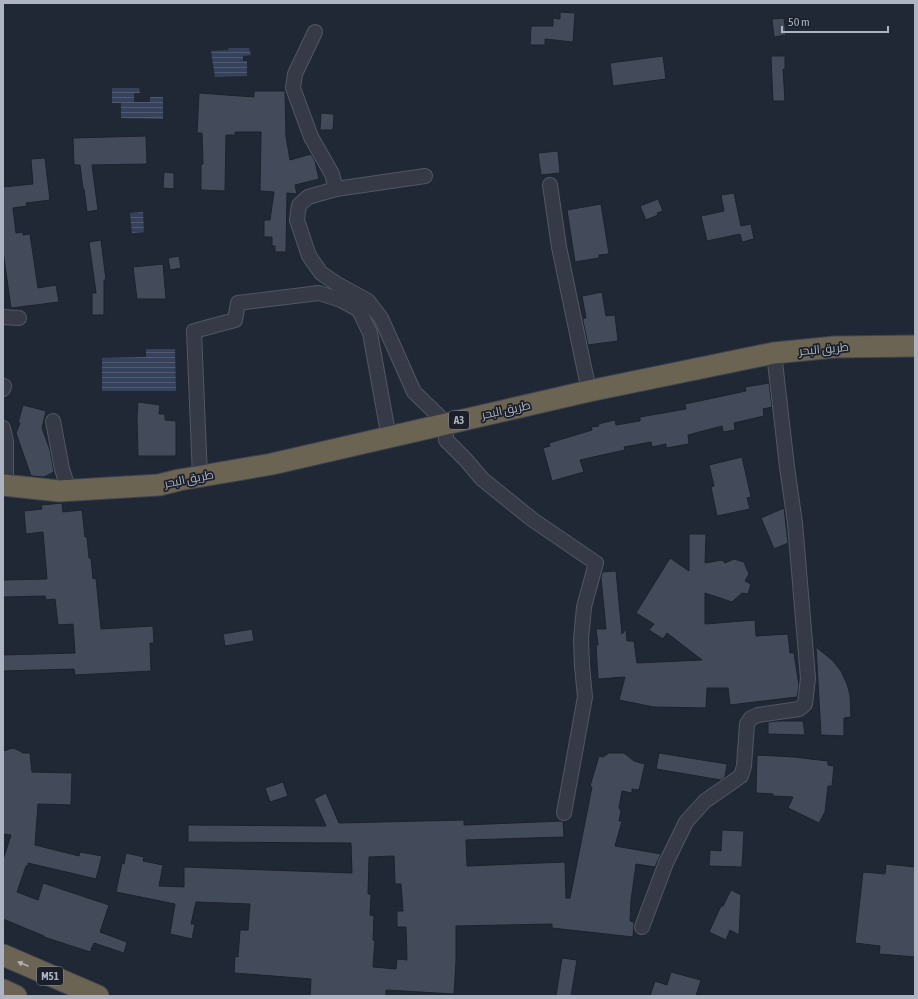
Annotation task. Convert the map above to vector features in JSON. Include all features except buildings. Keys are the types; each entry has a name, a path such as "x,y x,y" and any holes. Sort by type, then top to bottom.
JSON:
{"highway":[{"name":"طريق البحر","path":"4,486 59,491 159,485 179,480 272,464 588,391 774,353 835,347 915,346"},
{"name":"M51","path":"3,955 98,996"},
{"path":"3,990 16,996"}],"street":[{"path":"315,32 295,74 293,88 311,137 332,174 336,189"},
{"path":"425,176 336,189 308,197 299,205 297,220 309,256 321,273 337,284 368,301 381,318 414,392 446,423 446,440 466,460 482,480 533,520 596,563 584,607 581,639 585,697 564,813"},
{"path":"550,185 559,247 588,391"},
{"path":"200,477 194,331 235,320 238,303 319,293 341,300 359,310 370,333 389,438"},
{"path":"3,317 19,318"},
{"path":"642,927 666,863 686,822 705,801 741,776 744,766 747,724 751,718 758,715 799,709 805,704 808,678 795,523 774,353"},
{"path":"53,421 62,470 69,490"},
{"path":"3,428 6,442 4,486"}],"water":[{"path":"228,48 249,48 251,55 243,56 243,61 247,61 247,76 215,77 211,51 229,50"},
{"path":"112,88 139,88 140,93 134,93 134,102 150,102 150,97 163,97 163,119 121,118 121,103 112,103"},
{"path":"143,212 144,232 132,233 130,213"},
{"path":"146,349 175,349 176,391 102,391 102,358 146,357"}]}
